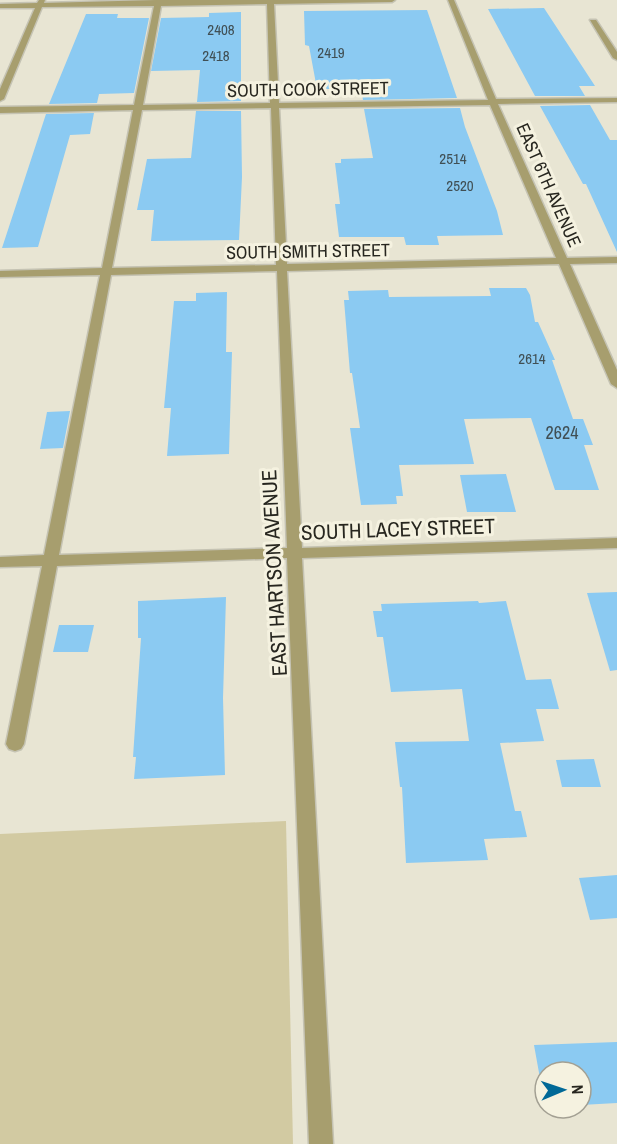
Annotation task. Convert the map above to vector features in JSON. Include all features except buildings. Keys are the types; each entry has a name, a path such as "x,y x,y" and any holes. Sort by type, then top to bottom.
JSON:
{"street":[{"path":"0,6 41,3 392,0"},
{"name":"EAST 6TH AVENUE","path":"451,0 493,102 617,384"},
{"name":"EAST HARTSON AVENUE","path":"270,1 321,1144"},
{"path":"15,744 108,271 158,2"},
{"path":"0,99 41,3"},
{"path":"593,22 617,58"},
{"name":"SOUTH COOK STREET","path":"0,110 617,100"},
{"name":"SOUTH SMITH STREET","path":"0,274 617,260"},
{"name":"SOUTH LACEY STREET","path":"0,562 617,543"}],"shaded area":[{"path":"286,821 293,1144 0,1144 0,834"}]}
